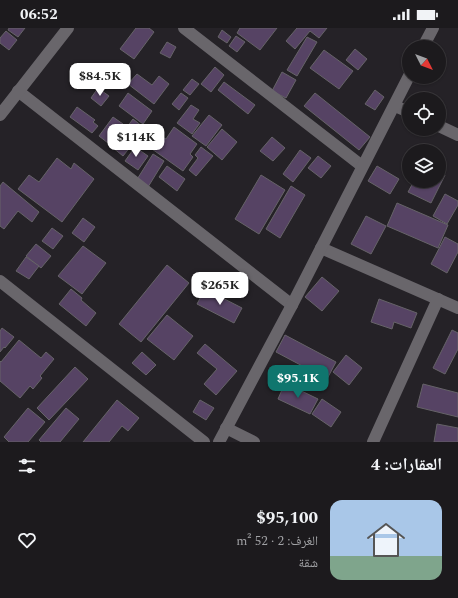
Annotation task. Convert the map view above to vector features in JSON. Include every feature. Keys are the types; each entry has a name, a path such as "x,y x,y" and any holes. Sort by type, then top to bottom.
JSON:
{"street":[{"path":"0,115 67,28"},
{"path":"184,28 362,166"},
{"path":"426,40 432,28"},
{"path":"219,442 292,305 405,84"},
{"path":"18,91 292,305"},
{"path":"395,106 402,109"},
{"path":"446,129 458,135"},
{"path":"321,248 458,308"},
{"path":"0,280 204,442"},
{"path":"373,442 438,299"},
{"path":"226,428 254,442"}],"building":[{"path":"9,28 25,28 18,37 8,30"},
{"path":"136,28 149,28 154,32 134,59 120,49"},
{"path":"240,28 277,28 260,50 237,33"},
{"path":"297,28 327,28 319,38 310,31 295,49 286,41"},
{"path":"222,30 231,37 227,43 218,37"},
{"path":"6,31 17,40 9,50 0,43 0,38"},
{"path":"236,36 245,42 237,52 229,46"},
{"path":"307,37 317,42 297,76 287,70"},
{"path":"167,42 176,47 170,58 160,53"},
{"path":"355,49 367,59 358,70 346,60"},
{"path":"324,50 353,71 339,89 310,68"},
{"path":"215,67 224,75 211,92 201,84"},
{"path":"282,72 296,80 286,98 272,91"},
{"path":"137,74 152,85 159,76 169,84 154,104 128,84"},
{"path":"192,79 199,84 190,95 183,90"},
{"path":"224,82 255,105 248,114 218,90"},
{"path":"98,88 109,96 101,106 91,98"},
{"path":"375,90 384,97 375,110 365,104"},
{"path":"128,93 152,111 143,124 119,106"},
{"path":"181,93 188,98 179,110 172,104"},
{"path":"315,93 370,137 359,150 304,106"},
{"path":"191,105 199,110 193,119 200,123 192,134 177,123"},
{"path":"77,107 95,120 93,122 98,126 92,133 70,117"},
{"path":"209,115 222,125 206,146 192,136"},
{"path":"113,117 123,124 108,143 99,136"},
{"path":"133,119 143,127 131,143 121,135"},
{"path":"174,127 197,144 190,154 193,157 183,171 152,149 162,137 166,139"},
{"path":"222,129 237,142 222,160 207,147"},
{"path":"272,137 285,148 273,161 260,151"},
{"path":"119,138 131,146 123,156 112,147"},
{"path":"135,147 148,156 138,170 125,161"},
{"path":"201,147 213,156 196,176 189,170 198,158 195,155"},
{"path":"300,150 311,158 293,182 283,174"},
{"path":"153,154 164,161 148,187 136,181"},
{"path":"318,156 331,166 321,178 308,168"},
{"path":"57,158 71,169 74,163 94,179 62,222 18,189 29,175 39,182"},
{"path":"167,166 185,179 177,191 159,177"},
{"path":"377,166 399,179 390,194 368,181"},
{"path":"261,175 285,190 259,234 235,219"},
{"path":"3,182 39,212 32,222 18,211 4,229 0,226 0,186"},
{"path":"291,186 305,195 280,238 266,229"},
{"path":"410,188 438,188 431,203 408,192"},
{"path":"445,194 458,201 458,205 447,224 433,216"},
{"path":"397,203 448,225 438,248 387,226"},
{"path":"366,216 386,226 371,254 351,244"},
{"path":"83,218 95,227 84,242 72,233"},
{"path":"52,228 63,236 53,249 42,241"},
{"path":"445,237 458,244 458,252 447,273 431,264"},
{"path":"36,244 51,256 41,268 26,256"},
{"path":"83,246 106,263 82,294 58,276"},
{"path":"26,257 39,266 29,279 16,271"},
{"path":"167,265 189,283 141,342 119,324"},
{"path":"322,277 339,291 322,311 305,297"},
{"path":"71,289 96,313 86,326 59,304"},
{"path":"205,289 242,308 234,323 197,304"},
{"path":"379,299 417,313 411,328 394,322 392,329 371,322"},
{"path":"167,315 193,336 174,360 147,339"},
{"path":"2,328 14,337 0,352 0,331"},
{"path":"452,330 458,333 458,349 445,374 433,368"},
{"path":"285,335 336,362 327,379 276,352"},
{"path":"19,340 41,358 46,352 54,359 40,376 42,378 33,389 30,386 20,398 0,381 0,361 1,362"},
{"path":"205,344 237,371 216,395 204,384 217,369 197,353"},
{"path":"142,352 156,365 146,375 132,363"},
{"path":"346,355 362,368 349,385 333,372"},
{"path":"75,367 88,379 49,420 37,408"},
{"path":"285,383 318,399 310,414 278,399"},
{"path":"423,384 458,393 458,417 417,407"},
{"path":"322,399 341,412 331,427 312,414"},
{"path":"117,400 139,418 128,431 122,426 109,442 83,442"},
{"path":"200,400 214,408 206,420 193,412"},
{"path":"28,408 45,422 28,442 9,442 4,437"},
{"path":"66,408 79,419 60,442 41,442 39,440"},
{"path":"437,424 458,428 458,442 434,442"}]}
